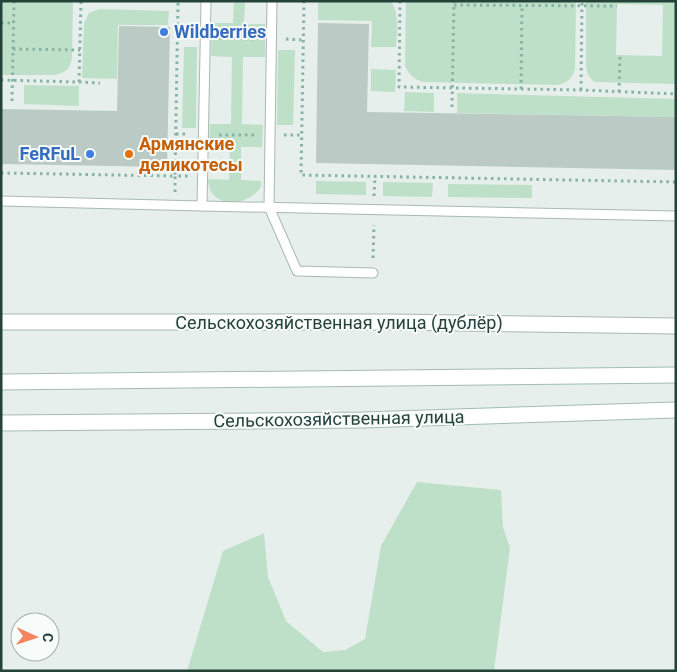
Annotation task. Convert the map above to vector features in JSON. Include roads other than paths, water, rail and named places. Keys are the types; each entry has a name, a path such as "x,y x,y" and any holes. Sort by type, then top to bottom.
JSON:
{"main road":[{"name":"Сельскохозяйственная улица (дублёр)","path":"1,322 392,322 676,326"},
{"path":"1,382 676,375"},
{"name":"Сельскохозяйственная улица","path":"1,423 362,420 676,410"}],"lane":[{"path":"202,206 206,1"},
{"path":"272,1 269,207 297,271 373,273"},
{"path":"1,201 676,216"}],"place":[{"name":"Wildberries","path":"164,32"},
{"name":"FeRFuL","path":"90,154"},
{"name":"Армянские деликотесы","path":"129,154"}]}
